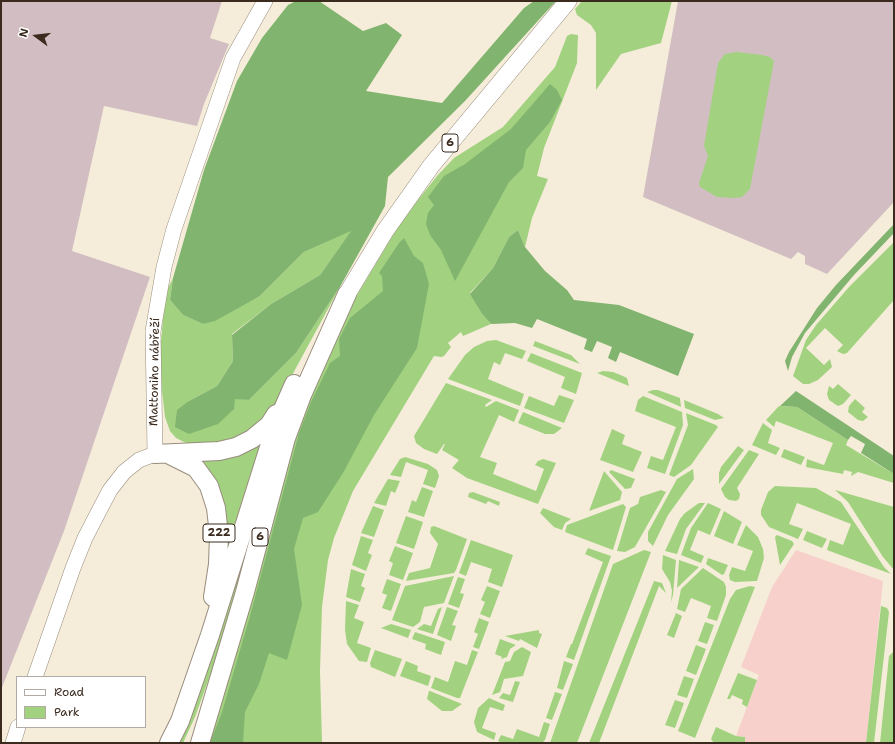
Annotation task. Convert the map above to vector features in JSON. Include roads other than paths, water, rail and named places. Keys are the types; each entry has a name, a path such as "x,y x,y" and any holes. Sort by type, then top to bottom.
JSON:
{"highway":[{"name":"6","path":"169,743 180,721 210,636 276,425 294,384 321,334 347,294"},
{"name":"6","path":"193,743 218,680 245,592 286,438 302,395 347,294"},
{"path":"161,454 219,451 236,447 252,439 269,425 294,384"},
{"name":"222","path":"161,454 196,468 209,486 216,508 219,535 218,564 212,601 210,636"},
{"path":"200,743 218,680"}],"main road":[{"name":"Mattoniho nábřeží","path":"161,454 153,331 164,267 201,148 233,58 265,1"},
{"name":"6","path":"347,294 385,231 431,166 568,1"},
{"path":"35,676 85,538 110,490 124,472 139,460 161,454"},
{"path":"13,743 18,728"}]}
